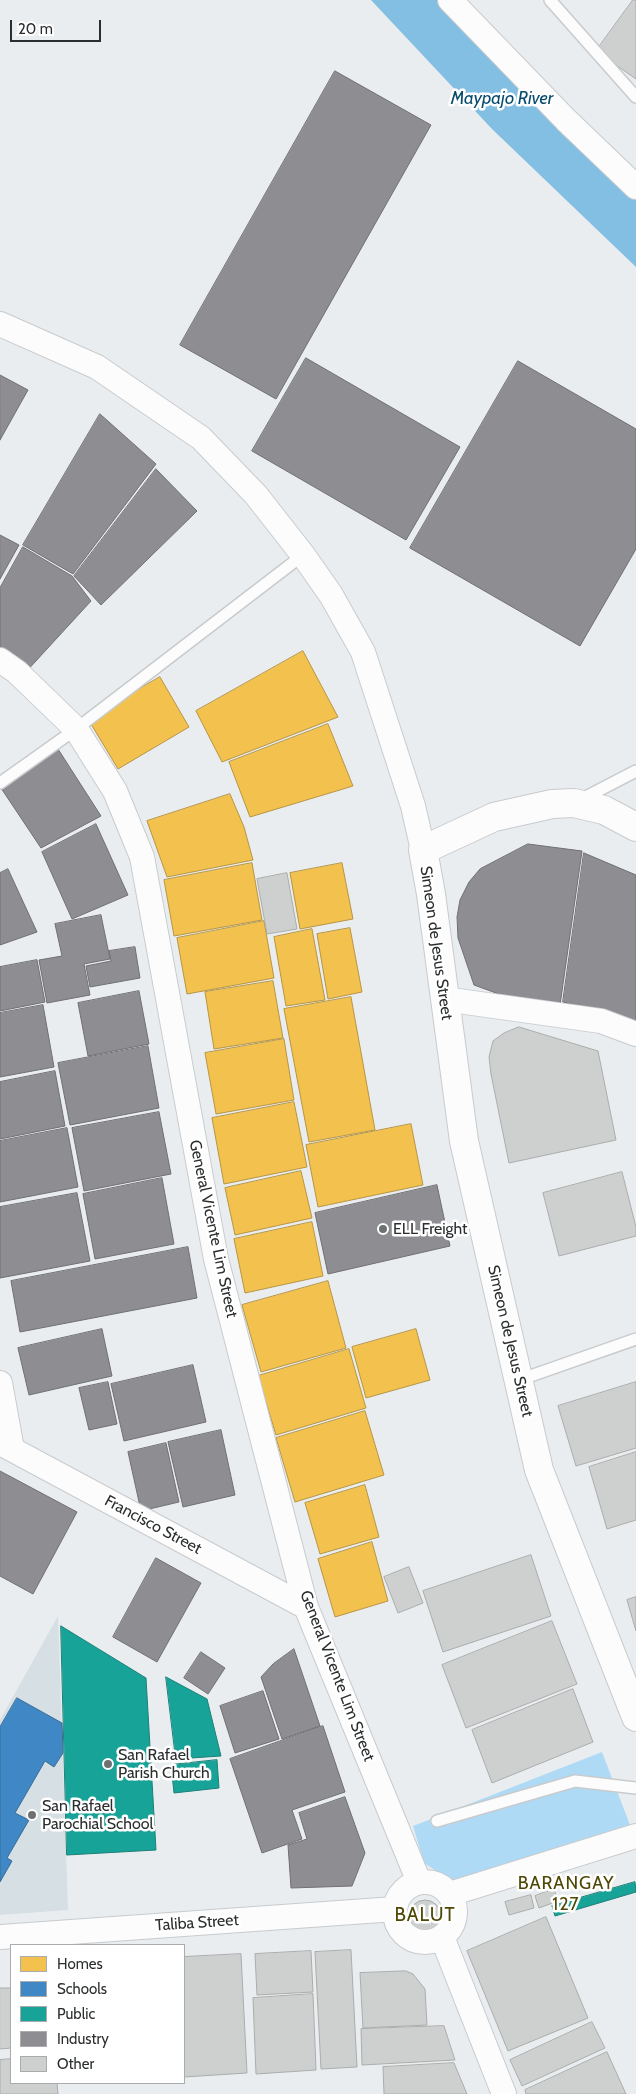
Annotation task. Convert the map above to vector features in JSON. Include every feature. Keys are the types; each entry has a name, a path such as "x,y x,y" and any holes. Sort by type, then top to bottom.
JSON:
{"street":[{"path":"450,0 566,120 636,187"},
{"name":"Simeon de Jesus Street","path":"0,324 97,368 201,438 256,495 304,555 331,594 363,652 413,806 423,850 431,894 464,1141 540,1470 636,1717"},
{"name":"General Vicente Lim Street","path":"0,660 18,672 76,729 115,791 142,857 216,1259 306,1607 419,1882"},
{"path":"423,850 494,818 552,804 574,803 604,810 636,827"},
{"path":"444,999 601,1021 636,1034"},
{"path":"0,1383 6,1446"},
{"name":"Francisco Street","path":"6,1446 306,1607"},
{"path":"450,1894 636,1836"},
{"path":"419,1882 436,1884 450,1894 455,1909 454,1917 452,1925 442,1937 432,1941 414,1940 399,1928 395,1919 394,1909 400,1894 412,1884 419,1882"},
{"name":"Taliba Street","path":"0,1938 394,1909"},
{"path":"442,1937 504,2094"}],"lane":[{"path":"550,0 636,97"},
{"path":"0,783 76,729 304,555"},
{"path":"574,803 636,772"},
{"path":"519,1380 636,1339"},
{"path":"437,1821 575,1780 636,1788"}],"shaded area":[{"name":"San Rafael Parochial School","path":"58,1616 68,1910 0,1915 0,1720"},
{"path":"602,1752 630,1825 458,1885 424,1863 413,1826"}],"water":[{"name":"Maypajo River","path":"371,0 443,0 636,191 636,267 492,129"}],"building: Homes":[{"path":"303,651 338,717 222,762 196,711"},
{"path":"160,677 189,727 118,769 88,719"},
{"path":"328,724 353,786 250,817 229,762"},
{"path":"230,794 244,827 253,860 167,877 147,821"},
{"path":"252,863 262,920 174,936 164,880"},
{"path":"342,863 353,919 300,929 290,873"},
{"path":"264,921 274,978 187,994 177,938"},
{"path":"350,928 362,992 328,999 317,934"},
{"path":"312,929 325,1000 286,1006 274,937"},
{"path":"273,981 283,1038 214,1049 205,992"},
{"path":"351,997 375,1130 309,1142 284,1009"},
{"path":"284,1039 294,1100 216,1114 205,1053"},
{"path":"294,1102 307,1167 224,1184 212,1118"},
{"path":"411,1124 423,1185 318,1207 306,1145"},
{"path":"301,1171 312,1218 235,1235 225,1188"},
{"path":"312,1222 323,1276 245,1293 234,1239"},
{"path":"328,1281 346,1348 261,1372 242,1305"},
{"path":"416,1329 430,1380 366,1398 352,1347"},
{"path":"349,1349 366,1408 276,1435 258,1376"},
{"path":"365,1411 384,1475 295,1502 276,1438"},
{"path":"365,1485 379,1537 320,1554 305,1503"},
{"path":"372,1542 388,1601 335,1617 318,1559"}],"building: Schools":[{"path":"17,1698 62,1723 63,1753 54,1767 45,1761 15,1813 29,1820 7,1858 12,1861 0,1882 0,1727"}],"building: Public":[{"name":"San Rafael Parish Church","path":"61,1626 146,1678 156,1850 67,1855"},
{"path":"166,1677 207,1699 221,1756 176,1759"},
{"path":"217,1760 219,1788 174,1793 171,1765"},
{"path":"635,1882 636,1892 555,1916 552,1906"}],"building: Industry":[{"path":"335,71 431,125 276,399 180,345"},
{"path":"306,358 460,447 406,540 252,451"},
{"path":"518,361 636,429 636,549 580,646 410,548"},
{"path":"0,375 28,390 0,440"},
{"path":"100,414 156,464 73,574 23,545"},
{"path":"156,469 197,511 101,605 74,576"},
{"path":"0,535 19,545 0,579"},
{"path":"23,547 72,576 91,601 24,674 0,651 0,588"},
{"path":"58,749 101,816 41,848 1,788"},
{"path":"96,824 128,895 72,919 42,852"},
{"path":"528,844 582,851 560,1005 507,997 474,985 458,938 457,917 460,900 469,882 480,869"},
{"path":"584,853 636,875 636,1024 563,1002"},
{"path":"8,869 37,932 0,945 0,873"},
{"path":"101,915 110,959 84,964 90,995 47,1003 39,960 62,956 55,924"},
{"path":"135,947 140,978 90,987 86,966 111,961 109,951"},
{"path":"37,960 45,1002 0,1011 0,967"},
{"path":"139,991 149,1044 88,1056 78,1003"},
{"path":"43,1005 54,1067 0,1077 0,1013"},
{"path":"148,1046 159,1108 70,1125 58,1063"},
{"path":"55,1071 65,1126 0,1139 0,1082"},
{"path":"159,1112 171,1174 84,1191 72,1128"},
{"path":"67,1128 78,1187 0,1202 0,1141"},
{"path":"162,1178 174,1244 95,1259 83,1194"},
{"name":"ELL Freight","path":"437,1185 450,1246 328,1274 315,1213"},
{"path":"77,1193 90,1261 0,1278 0,1207"},
{"path":"188,1247 197,1298 20,1332 11,1281"},
{"path":"102,1329 112,1376 29,1395 18,1348"},
{"path":"193,1365 206,1422 124,1441 111,1384"},
{"path":"108,1382 117,1424 89,1430 79,1388"},
{"path":"221,1430 235,1495 183,1507 168,1442"},
{"path":"166,1443 179,1502 141,1511 128,1452"},
{"path":"0,1471 77,1512 33,1594 0,1576"},
{"path":"156,1558 201,1583 157,1662 113,1637"},
{"path":"294,1649 320,1726 282,1739 261,1677 273,1664"},
{"path":"201,1652 225,1668 208,1694 184,1678"},
{"path":"263,1691 279,1739 235,1753 220,1706"},
{"path":"323,1726 345,1792 292,1810 302,1839 262,1853 230,1759"},
{"path":"345,1797 365,1853 352,1886 291,1888 288,1845 307,1839 299,1813"}],"building: Other":[{"path":"633,0 636,0 636,79 596,51"},
{"path":"287,873 297,929 267,934 257,879"},
{"path":"519,1027 598,1051 616,1140 509,1163 489,1057 493,1041 504,1033"},
{"path":"622,1172 636,1227 636,1236 559,1256 543,1193"},
{"path":"636,1382 636,1448 576,1466 558,1406"},
{"path":"636,1452 636,1520 607,1529 589,1467"},
{"path":"531,1555 551,1616 443,1652 423,1591"},
{"path":"409,1567 423,1603 398,1613 384,1577"},
{"path":"636,1597 636,1631 627,1600"},
{"path":"552,1621 577,1684 466,1728 442,1665"},
{"path":"573,1689 593,1742 492,1783 472,1730"},
{"path":"554,1889 558,1901 539,1908 535,1896"},
{"path":"531,1895 534,1908 509,1915 505,1902"},
{"path":"425,1900 436,1905 441,1916 436,1927 425,1932 414,1927 409,1916 414,1905"},
{"path":"546,1917 588,2018 508,2051 467,1951"},
{"path":"351,1950 357,2067 321,2069 315,1952"},
{"path":"311,1951 313,1992 257,1995 255,1954"},
{"path":"241,1954 247,2073 185,2077 185,1957"},
{"path":"406,1971 413,1974 425,1989 427,2025 363,2028 360,1973"},
{"path":"0,1988 10,1988 10,2048 0,2049"},
{"path":"313,1994 316,2070 256,2074 253,1998"},
{"path":"592,2022 605,2048 522,2086 510,2060"},
{"path":"444,2026 455,2060 362,2065 361,2029"},
{"path":"607,2052 626,2094 526,2094 525,2090"},
{"path":"10,2059 10,2084 57,2084 58,2094 0,2094 0,2060"},
{"path":"454,2063 467,2094 384,2094 383,2067"}],"place":[{"name":"ELL Freight","path":"383,1229"},
{"name":"San Rafael Parish Church","path":"108,1764"},
{"name":"San Rafael Parochial School","path":"32,1815"}],"district":[{"name":"BARANGAY 127","path":"566,1894"},
{"name":"BALUT","path":"425,1915"}]}
